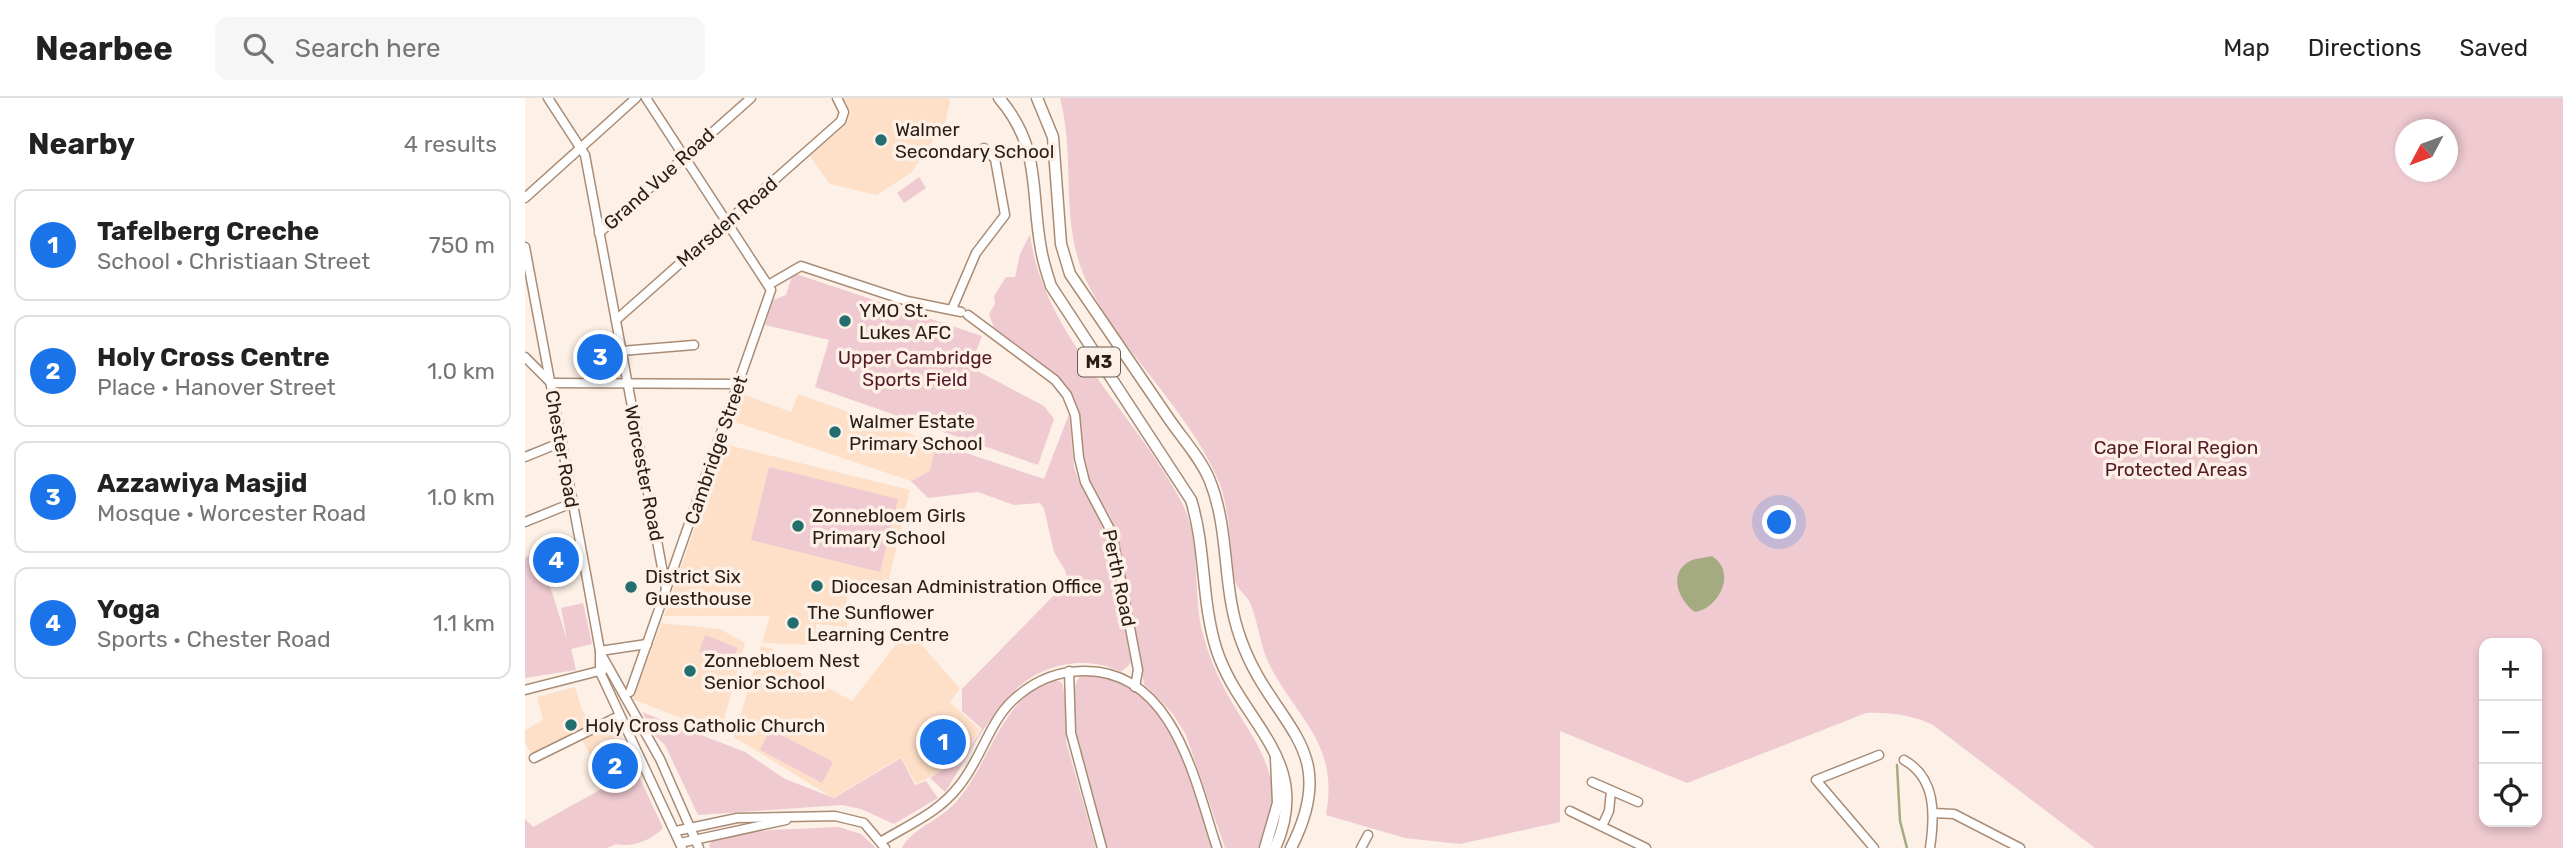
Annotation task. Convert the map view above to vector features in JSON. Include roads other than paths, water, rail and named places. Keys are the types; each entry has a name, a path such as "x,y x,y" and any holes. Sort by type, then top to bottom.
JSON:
{"main road":[{"name":"M3","path":"999,98 1024,134 1033,164 1040,248 1051,286 1191,500 1201,530 1210,622 1216,648 1227,672 1277,753 1284,776 1286,805 1275,848"},
{"name":"M3","path":"1037,98 1053,137 1061,244 1070,274 1210,479 1221,521 1239,637 1259,682 1302,743 1312,790 1308,810 1291,848"},
{"path":"1265,848 1277,803 1277,753"}],"street":[{"path":"548,98 582,147"},
{"path":"525,198 636,98"},
{"path":"646,98 771,286"},
{"name":"Grand Vue Road","path":"599,233 751,98"},
{"name":"Marsden Road","path":"616,320 838,124 844,112 837,98"},
{"name":"Worcester Road","path":"582,147 666,592"},
{"path":"952,309 976,253 1005,215 995,159 984,148"},
{"name":"Chester Road","path":"525,247 604,670"},
{"name":"Perth Road","path":"771,286 799,265 907,301 952,309 965,314 1055,380 1067,395 1076,415 1079,458 1085,482 1112,533 1138,670 1135,687"},
{"name":"Cambridge Street","path":"630,692 771,286"},
{"path":"621,351 694,345"},
{"path":"525,357 551,383 739,384"},
{"path":"525,457 562,442"},
{"path":"525,522 572,503"},
{"path":"600,651 647,644"},
{"path":"525,690 604,670"},
{"path":"604,670 619,716 681,846 696,839 789,819"},
{"path":"604,670 660,759 699,848"},
{"path":"676,831 760,816 789,819 848,818 864,823 884,845 935,811 960,785 1011,702 1035,683 1069,671 1095,670 1135,687 1157,706 1183,745 1217,848"},
{"path":"1069,671 1071,733 1102,848"},
{"path":"534,758 619,716"},
{"path":"1874,848 1816,780 1879,755"},
{"path":"1903,760 1918,769 1926,780 1933,813 1931,848"},
{"path":"1592,782 1638,802"},
{"path":"1602,825 1609,811 1611,791"},
{"path":"1570,811 1646,848"},
{"path":"1933,813 1954,814 2020,848"},
{"path":"1361,848 1368,835"}],"waterway":[{"path":"1897,765 1900,821 1907,848"}],"place":[{"name":"Walmer Secondary School","path":"881,140"},
{"name":"YMO St. Lukes AFC","path":"845,321"},
{"name":"Azzawiya Masjid","path":"600,357"},
{"name":"Walmer Estate Primary School","path":"835,432"},
{"name":"Zonnebloem Girls Primary School","path":"798,526"},
{"name":"Yoga","path":"556,560"},
{"name":"Diocesan Administration Office","path":"817,586"},
{"name":"District Six Guesthouse","path":"631,587"},
{"name":"The Sunflower Learning Centre","path":"793,623"},
{"name":"Zonnebloem Nest Senior School","path":"690,671"},
{"name":"Holy Cross Catholic Church","path":"571,725"},
{"name":"Tafelberg Creche","path":"943,742"},
{"name":"Holy Cross Centre","path":"615,766"}],"park label":[{"name":"Upper Cambridge Sports Field","path":"915,368"},
{"name":"Cape Floral Region Protected Areas","path":"2176,458"}]}
